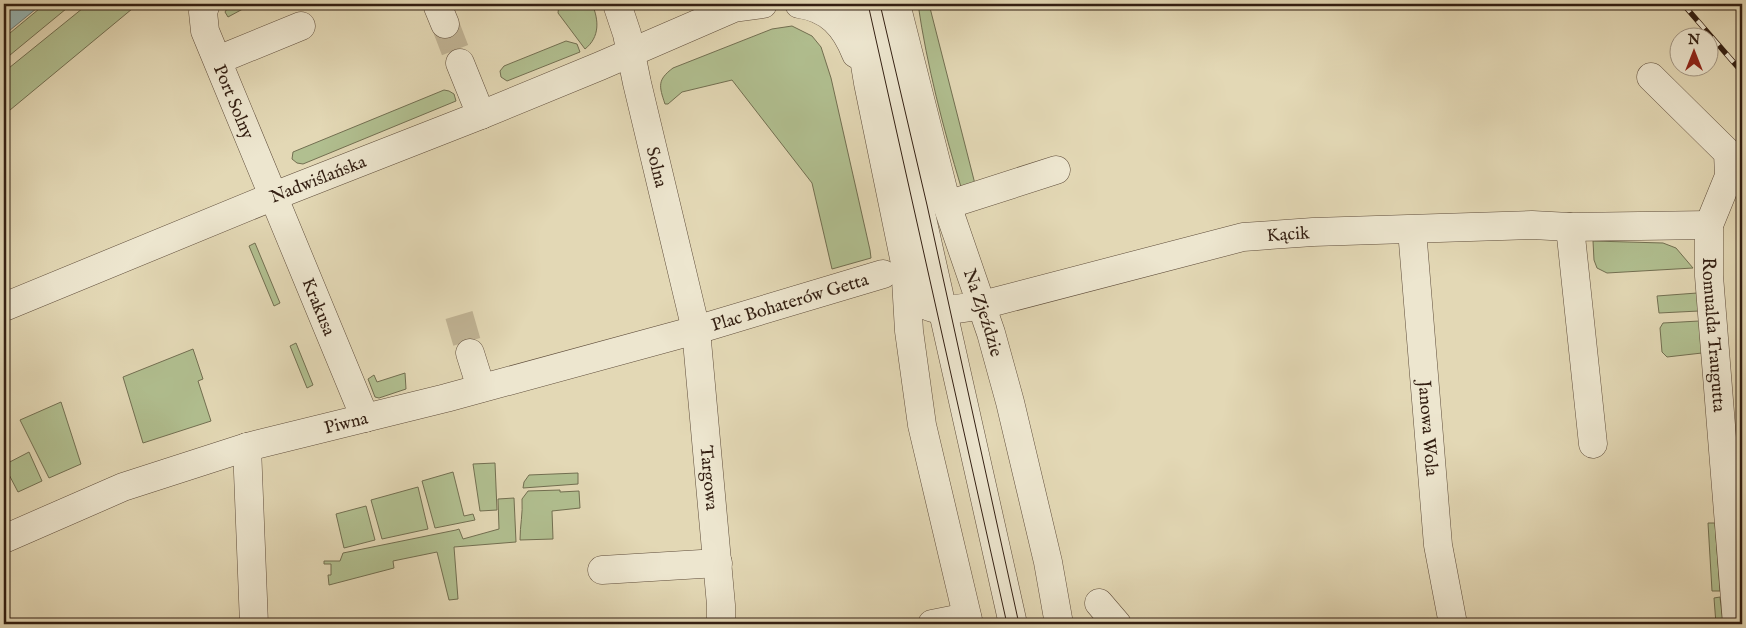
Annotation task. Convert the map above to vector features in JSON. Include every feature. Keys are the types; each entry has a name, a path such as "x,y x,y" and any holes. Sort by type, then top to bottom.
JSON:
{"street":[{"name":"Port Solny","path":"206,4 203,12 205,31 274,196"},
{"name":"Solna","path":"617,4 628,34 637,83 696,330"},
{"name":"Nadwiślańska","path":"4,307 274,196 481,115 736,6 763,4"},
{"path":"798,4 825,13 836,20 845,30 868,83"},
{"path":"855,4 894,268 909,331 922,425 968,620 932,624"},
{"path":"874,4 1013,624"},
{"name":"Na Zjeździe","path":"896,4 948,205 982,305 1010,402 1048,562 1059,624"},
{"path":"905,4 912,67"},
{"path":"218,60 301,26"},
{"path":"460,63 481,115"},
{"path":"1651,77 1728,153 1729,176 1709,225"},
{"path":"948,205 1056,170"},
{"name":"Krakusa","path":"274,196 365,418"},
{"name":"Kącik","path":"894,268 917,298 925,305 933,309 960,308 982,305 1243,237 1313,232 1532,225 1570,227 1709,225"},
{"name":"Romualda Traugutta","path":"1709,225 1709,276 1737,624"},
{"path":"1570,227 1593,444"},
{"name":"Janowa Wola","path":"1412,230 1438,546 1453,624"},
{"name":"Plac Bohaterów Getta","path":"696,330 894,268"},
{"name":"Piwna","path":"4,539 123,487 247,447 481,388 696,330"},
{"name":"Targowa","path":"696,330 718,563 721,624"},
{"path":"470,353 481,388"},
{"path":"247,447 254,624"},
{"path":"602,570 718,563"},
{"path":"1099,602 1117,624"}],"green space":[{"path":"45,4 72,4 4,60 4,38"},
{"path":"88,4 138,4 4,115 4,72"},
{"path":"230,4 252,4 228,17 225,12"},
{"path":"559,4 592,4 597,28 596,34 585,49 558,13"},
{"path":"918,4 929,4 975,184 961,187 936,96"},
{"path":"792,26 812,36 821,47 831,78 870,250 871,258 832,269 812,183 732,80 682,92 668,104 665,104 661,92 664,76 673,68 772,29"},
{"path":"566,41 577,44 580,52 507,81 501,77 500,71 504,66"},
{"path":"444,90 454,94 456,101 303,164 297,163 292,159 293,152"},
{"path":"1593,241 1663,243 1676,248 1693,268 1607,273 1597,268 1594,260"},
{"path":"255,243 280,303 274,306 249,246"},
{"path":"1697,293 1699,311 1659,313 1657,296"},
{"path":"1699,321 1702,353 1667,357 1662,352 1660,328 1663,323"},
{"path":"296,343 313,385 307,388 290,346"},
{"path":"193,349 203,379 198,381 211,421 143,443 123,377"},
{"path":"405,373 406,389 379,398 375,397 368,379 374,375 377,382"},
{"path":"61,402 81,464 49,478 20,420"},
{"path":"29,452 42,481 18,492 4,465"},
{"path":"495,463 497,510 480,511 473,464"},
{"path":"453,472 464,516 473,514 475,520 435,528 422,481"},
{"path":"578,473 578,484 523,488 524,482 529,475"},
{"path":"418,487 428,529 382,539 371,500"},
{"path":"560,490 560,492 579,491 580,508 552,511 553,539 520,540 522,499 528,491"},
{"path":"514,498 516,542 454,547 458,599 449,600 437,552 393,561 394,568 329,585 328,575 331,575 331,564 324,564 324,561 340,561 343,553 459,529 463,539 499,529 498,499"},
{"path":"366,506 375,540 344,548 336,514"},
{"path":"1708,523 1715,523 1720,591 1712,591"},
{"path":"1720,597 1723,624 1716,624 1714,598"}],"water":[{"path":"4,4 42,4 4,35"}],"tunnel":[{"path":"445,24 460,63"},
{"path":"459,315 470,353"}],"tram line":[{"path":"868,4 1007,624"},
{"path":"880,4 927,205 1019,624"}],"railway":[{"path":"1683,4 1742,72"}]}
